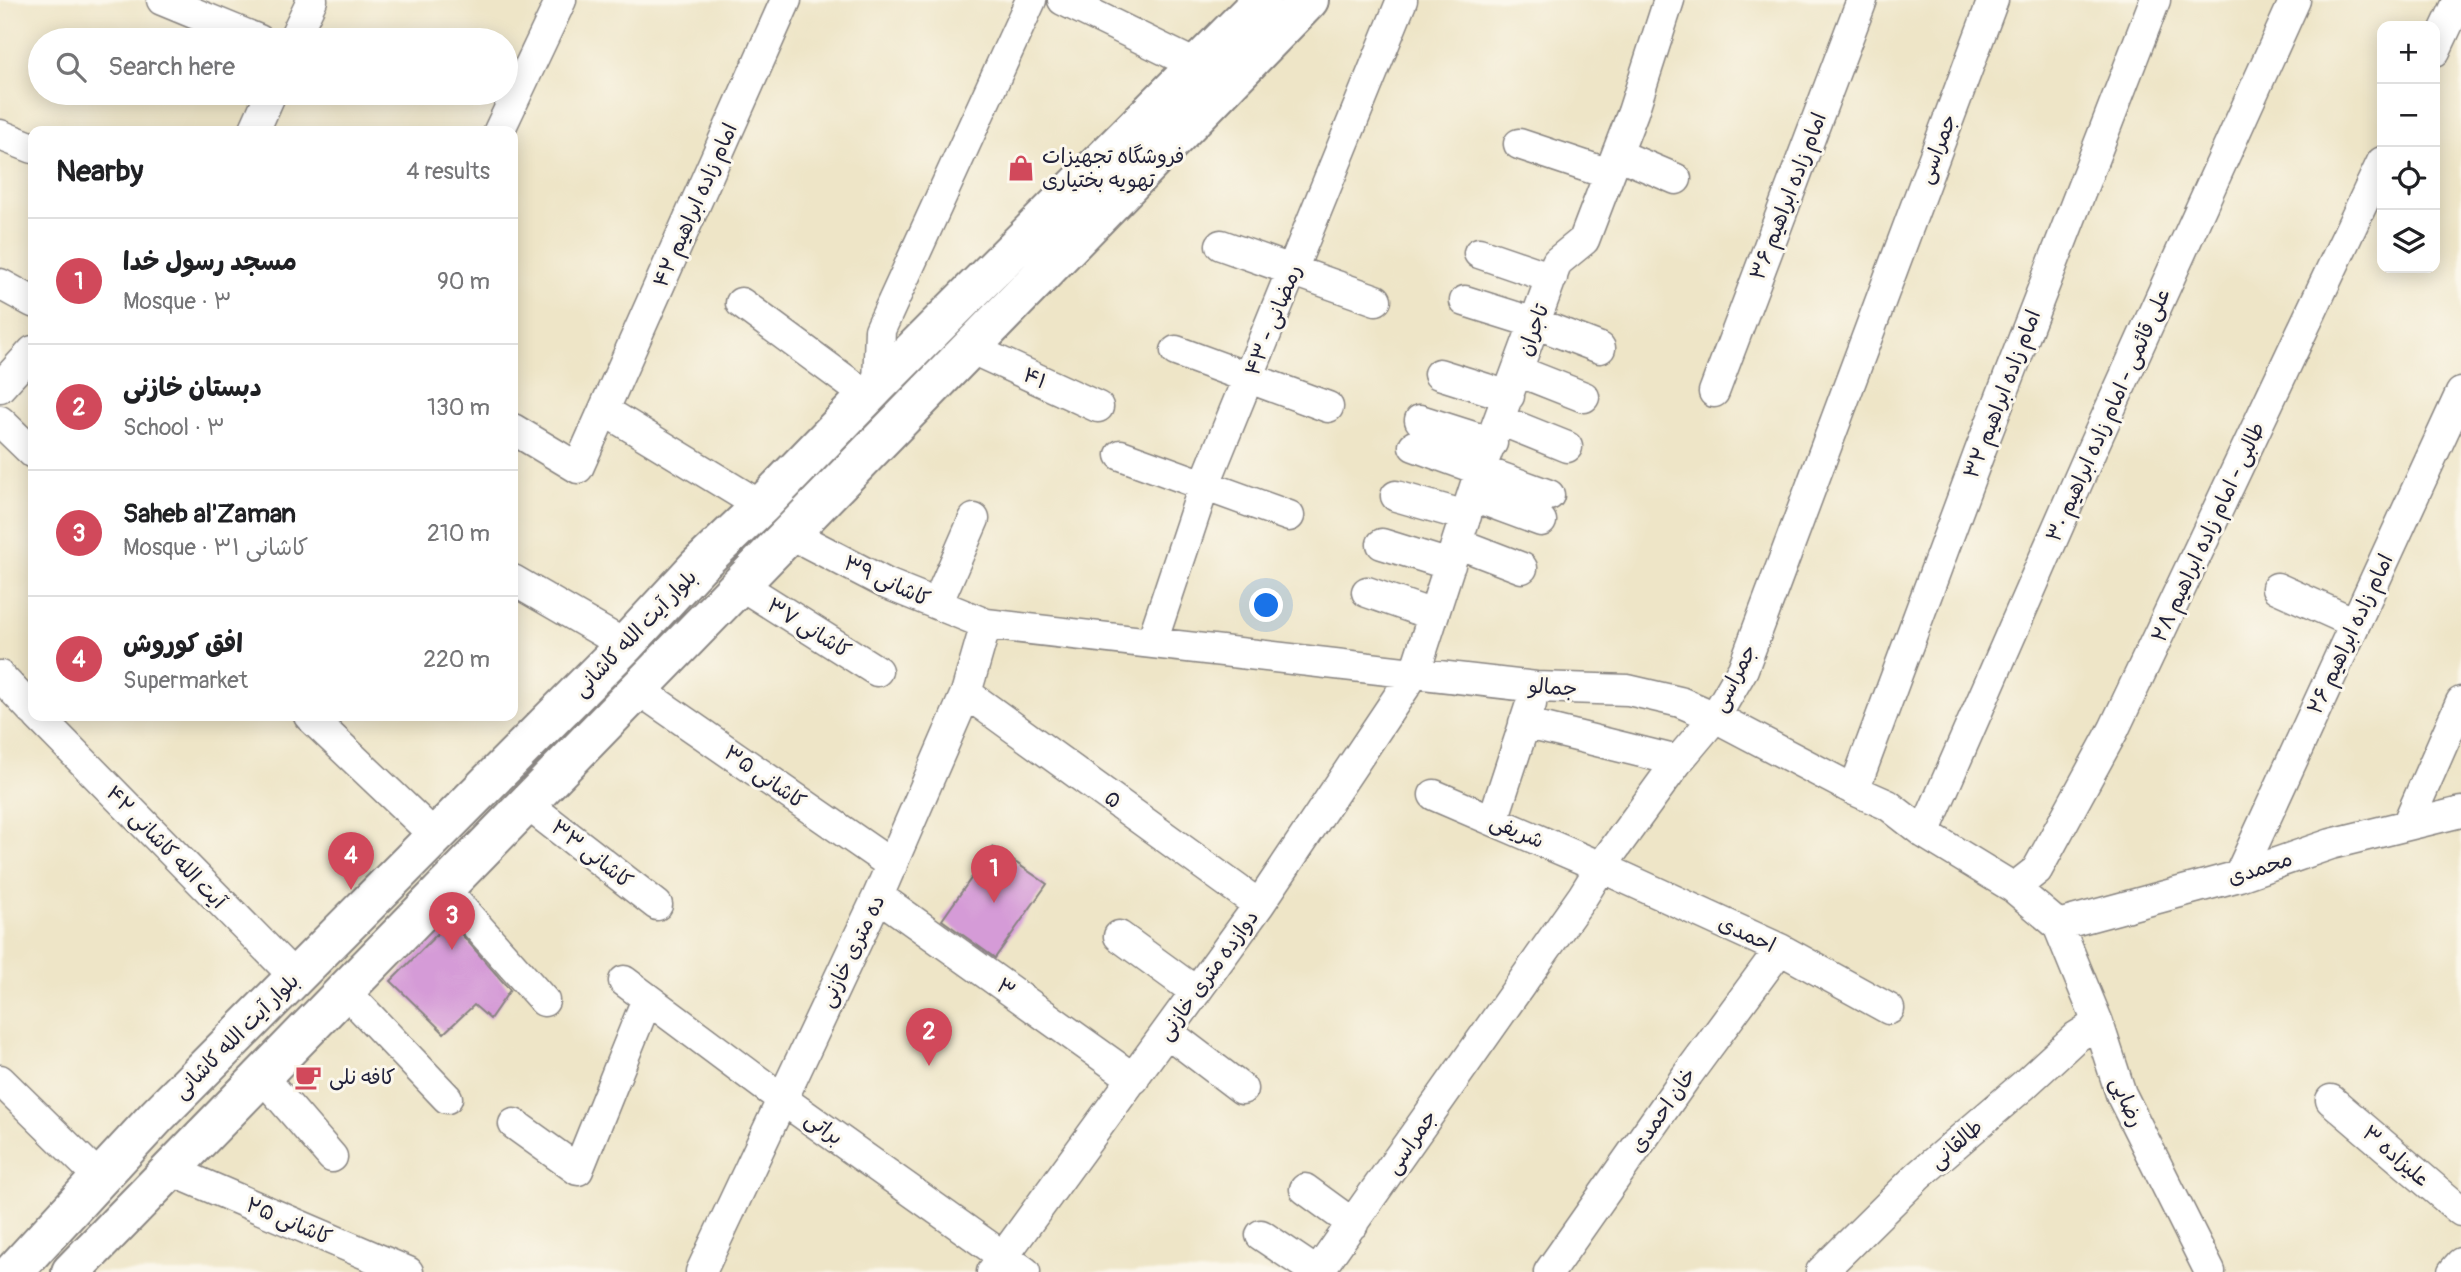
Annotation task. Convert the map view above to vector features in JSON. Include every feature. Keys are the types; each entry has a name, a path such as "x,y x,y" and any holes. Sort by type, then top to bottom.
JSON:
{"main road":[{"name":"بلوار آیت الله کاشانی","path":"13,1272 157,1116 625,645 698,566 761,506 1262,0"},
{"name":"بلوار آیت الله کاشانی","path":"71,1272 1309,0"},
{"path":"761,506 791,534"}],"street":[{"path":"162,0 230,28"},
{"path":"299,28 312,0"},
{"path":"518,91 561,0"},
{"name":"امام زاده ابراهیم ۴۲","path":"518,432 578,468 786,0"},
{"path":"741,303 873,391 880,330 1031,0"},
{"path":"1063,0 1198,66"},
{"name":"رمضانی - ۴۳","path":"1152,642 1204,486 1402,0"},
{"name":"تاجران","path":"1415,672 1483,469 1557,262 1584,240 1633,112 1669,0"},
{"name":"امام زاده ابراهیم ۳۶","path":"1714,393 1861,0"},
{"name":"جمراسی","path":"1317,1272 1601,867 1678,761 1715,717 1743,669 1993,0"},
{"name":"امام زاده ابراهیم ۳۲","path":"1854,790 1980,451 2155,0"},
{"name":"علی قائمی - امام زاده ابراهیم ۳۰","path":"1924,833 2092,449 2295,0"},
{"path":"2440,40 2459,0"},
{"path":"256,126 266,105"},
{"path":"501,126 511,105"},
{"path":"0,135 28,146"},
{"path":"1519,144 1676,179"},
{"name":"طالبی - امام زاده ابراهیم ۲۸","path":"2014,888 2038,870 2114,729 2377,173"},
{"path":"1221,245 1377,300"},
{"path":"1479,253 1552,278"},
{"path":"0,284 28,299"},
{"path":"1465,301 1535,323 1600,348"},
{"name":"۴۱","path":"972,349 1098,407"},
{"path":"1176,351 1328,407"},
{"path":"0,387 28,356"},
{"path":"1439,374 1483,469 1522,568"},
{"name":"امام زاده ابراهیم ۲۶","path":"2239,876 2461,393"},
{"path":"1382,544 1584,397"},
{"path":"605,411 761,506"},
{"path":"0,421 28,448"},
{"path":"1417,433 1483,469 1545,508"},
{"path":"1396,496 1567,447"},
{"path":"1121,455 1289,516"},
{"path":"937,604 974,519"},
{"name":"کاشانی ۳۹","path":"791,534 887,584 986,624"},
{"path":"518,583 625,645"},
{"name":"کاشانی ۳۷","path":"741,585 877,671"},
{"path":"2277,588 2355,623"},
{"path":"1367,592 1433,615"},
{"name":"جمالو","path":"986,624 1536,687 1629,690 1679,702 1715,717 1888,805 1924,833 2014,888 2058,925"},
{"name":"ده متری خازنی","path":"701,1272 878,897 966,693 986,624"},
{"name":"دوازده متری خازنی","path":"1007,1267 1133,1079 1259,905 1415,672"},
{"path":"0,676 28,705"},
{"path":"1493,820 1536,687"},
{"name":"کاشانی ۳۵","path":"639,690 892,865"},
{"name":"۵","path":"966,693 1259,905"},
{"path":"2407,825 2461,702"},
{"name":"آیت الله کاشانی ۴۲","path":"43,721 295,977"},
{"path":"314,721 434,835"},
{"path":"1524,723 1678,761"},
{"name":"شریفی","path":"1434,795 1601,867"},
{"name":"کاشانی ۳۳","path":"527,804 657,905"},
{"name":"محمدی","path":"2058,925 2239,876 2332,844 2461,812"},
{"name":"احمدی","path":"1601,867 1780,949 1889,1009"},
{"path":"444,889 544,1001"},
{"name":"۳","path":"878,897 1133,1079"},
{"name":"رضایی","path":"2058,925 2098,1023 2121,1094 2200,1267"},
{"path":"1119,936 1196,992"},
{"name":"خان احمدی","path":"1549,1272 1688,1074 1780,949"},
{"name":"براتی","path":"514,1124 578,1170 636,990 1007,1267"},
{"path":"345,991 447,1098"},
{"name":"طالقانی","path":"1821,1272 1918,1176 2076,1037 2098,1023"},
{"path":"1167,1032 1242,1089"},
{"path":"262,1076 332,1157"},
{"path":"0,1080 101,1179"},
{"name":"علیزاده ۳","path":"2331,1100 2461,1212"},
{"name":"کاشانی ۲۵","path":"170,1170 408,1272"},
{"path":"1305,1189 1353,1224"},
{"path":"1261,1235 1317,1272"},
{"path":"2453,1272 2461,1263"}],"building":[{"path":"993,847 1047,884 995,958 942,920"},
{"path":"450,921 510,990 490,1019 474,1005 444,1033 391,981"}],"place":[{"name":"فروشگاه تجهیزات تهویه بختیاری","path":"1021,168"},
{"name":"افق کوروش","path":"351,890"},
{"name":"مسجد رسول خدا","path":"994,903"},
{"name":"Saheb al'Zaman","path":"452,950"},
{"name":"دبستان خازنی","path":"929,1066"},
{"name":"کافه نلی","path":"308,1077"}]}
